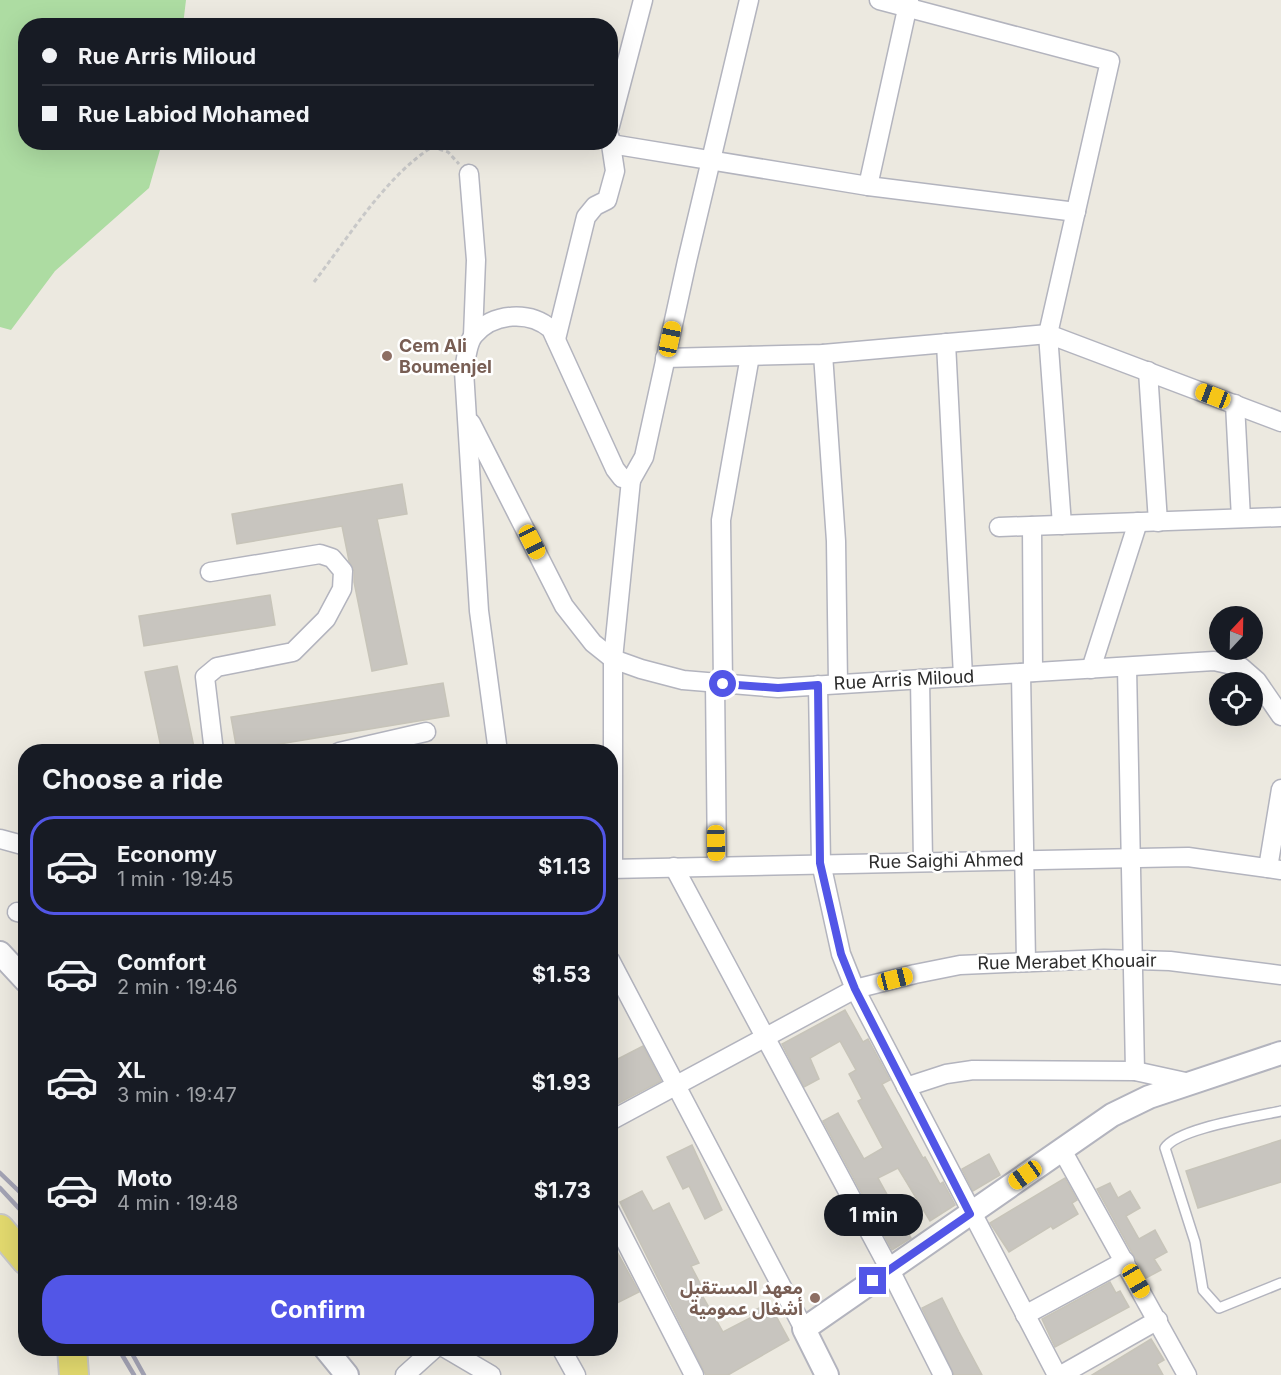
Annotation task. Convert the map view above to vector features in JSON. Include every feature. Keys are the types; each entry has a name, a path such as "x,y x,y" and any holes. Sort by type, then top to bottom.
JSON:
{"main road":[{"path":"0,1229 18,1250"},
{"path":"73,1356 74,1375"}],"street":[{"path":"618,95 643,0"},
{"path":"613,744 613,659 632,480 644,456 749,0"},
{"path":"879,0 908,4 1110,61 1048,334 1062,525"},
{"path":"868,186 908,4"},
{"path":"618,142 711,161 868,186 1076,212"},
{"path":"556,339 586,217 595,206 607,200 615,171 612,150"},
{"path":"469,174 476,260 473,336 464,371 479,611 497,744"},
{"path":"473,336 496,320 525,317 540,320 551,329 615,469 622,478 632,480"},
{"path":"665,358 823,354 1048,334 1281,422"},
{"path":"946,343 963,676"},
{"path":"823,354 836,541 838,684"},
{"path":"717,866 721,520 750,356"},
{"path":"1148,372 1158,522"},
{"path":"1234,404 1241,518"},
{"name":"Rue Arris Miloud","path":"467,416 564,606 593,642 613,659 682,681 778,688 1214,661 1241,667 1257,681 1281,716"},
{"path":"999,527 1281,517"},
{"path":"1091,669 1138,522"},
{"path":"1026,962 1027,673 1032,526"},
{"path":"210,572 320,555 332,558 343,571 342,589 326,619 293,652 217,667 204,677 213,744"},
{"path":"1126,667 1135,1071"},
{"path":"920,679 923,861"},
{"path":"818,685 820,863 841,954 855,989 970,1214 1059,1375 1158,1320"},
{"path":"374,744 426,732"},
{"path":"1274,869 1281,789"},
{"path":"0,839 18,844"},
{"name":"Rue Saighi Ahmed","path":"618,868 1188,857 1274,869"},
{"path":"674,867 890,1270 943,1375"},
{"path":"0,953 18,972"},
{"name":"Rue Merabet Khouair","path":"618,1117 855,989 960,964 1170,961 1281,975"},
{"path":"618,975 827,1375"},
{"path":"804,1329 1112,1115 1149,1097 1281,1053"},
{"path":"906,1087 946,1074 973,1070 1135,1071 1190,1083"},
{"path":"1062,1150 1187,1375"},
{"path":"618,1227 694,1375"},
{"path":"1025,1315 1125,1262"},
{"path":"332,1356 347,1375"},
{"path":"405,1375 426,1356"},
{"path":"459,1356 491,1375"},
{"path":"565,1356 576,1375"}],"lane":[{"path":"1281,1111 1203,1130 1170,1141 1165,1148 1195,1242 1203,1290 1219,1308 1281,1283"}],"path":[{"path":"314,282 374,204 413,159 427,150"},
{"path":"442,150 448,152 469,174"}],"green space":[{"path":"0,0 186,0 184,18 18,18 18,150 160,150 149,188 55,271 11,330 0,327"}],"building":[{"path":"402,484 407,514 377,519 407,664 372,671 354,582 354,571 349,561 342,526 237,544 232,514"},
{"path":"270,595 275,625 144,646 139,616"},
{"path":"177,666 193,744 160,744 145,672"},
{"path":"443,683 449,716 279,744 236,744 231,717"},
{"path":"845,1010 863,1042 868,1039 890,1080 882,1084 923,1158 925,1157 940,1184 943,1182 955,1205 930,1221 898,1168 878,1178 911,1238 892,1250 823,1121 838,1113 864,1159 883,1148 858,1101 862,1099 849,1074 856,1070 840,1041 810,1058 819,1079 804,1087 782,1044"},
{"path":"643,1046 661,1081 618,1103 618,1059"},
{"path":"1281,1140 1281,1182 1198,1208 1186,1171"},
{"path":"692,1145 722,1210 705,1219 689,1186 683,1189 667,1157"},
{"path":"989,1154 1000,1175 973,1191 962,1169"},
{"path":"1065,1178 1077,1200 1072,1203 1078,1214 1053,1229 1051,1226 1009,1252 990,1223"},
{"path":"1110,1183 1118,1198 1130,1191 1140,1208 1126,1216 1139,1239 1155,1230 1167,1252 1154,1259 1161,1270 1146,1278 1097,1189"},
{"path":"642,1191 653,1211 669,1203 699,1263 691,1266 702,1287 698,1288 723,1332 752,1317 749,1313 769,1303 789,1340 728,1375 706,1375 620,1202"},
{"path":"618,1254 639,1292 618,1302"},
{"path":"1110,1282 1116,1293 1120,1291 1129,1307 1055,1347 1042,1319"},
{"path":"942,1298 982,1375 954,1375 922,1308"},
{"path":"1151,1339 1164,1360 1157,1364 1163,1375 1092,1375"}],"railway":[{"path":"0,1173 18,1190"},
{"path":"0,1188 18,1207"},
{"path":"123,1356 134,1375"},
{"path":"133,1356 144,1375"}],"place":[{"name":"Cem Ali Boumenjel","path":"387,356"},
{"name":"معهد المستقبل أشغال عمومية","path":"815,1298"}],"route":[{"path":"723,684 778,688 818,685 820,863 841,954 855,989 970,1214 873,1281"}]}
